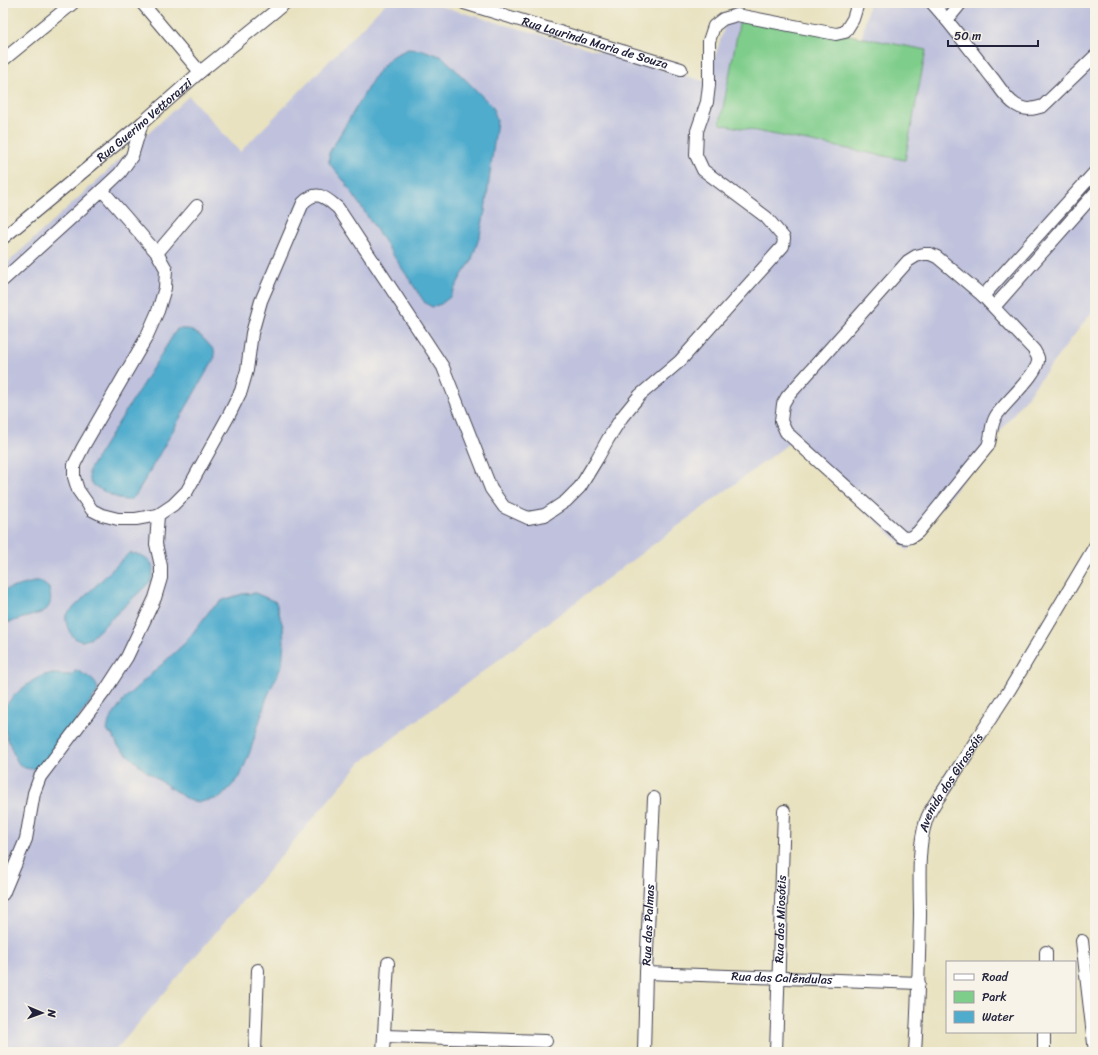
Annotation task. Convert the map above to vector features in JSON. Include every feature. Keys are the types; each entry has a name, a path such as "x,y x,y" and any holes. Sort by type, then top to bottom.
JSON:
{"street":[{"path":"3,60 73,3"},
{"path":"142,3 200,72"},
{"name":"Rua Guerino Vettorazzi","path":"3,238 142,123 200,72 286,3"},
{"name":"Rua Laurinda Maria de Souza","path":"464,3 681,69"},
{"path":"102,190 157,253 166,269 165,288 158,311 146,338 74,465 74,477 78,490 92,510 102,515 118,519 136,519 158,515 173,505 187,491 230,415 241,391 247,370 252,333 262,300 303,203 308,197 320,195 326,197 338,208 443,367 491,489 504,507 528,518 545,515 566,500 580,487 622,417 640,395 680,361 784,246 784,238 766,217 703,170 696,155 697,131 707,102 709,85 709,41 714,26 723,19 738,15 836,34 845,32 858,3"},
{"path":"932,3 1009,99 1016,105 1025,109 1034,109 1043,106 1095,56"},
{"path":"947,20 961,3"},
{"path":"3,280 120,173 132,156 142,123"},
{"path":"983,296 1095,172"},
{"path":"994,307 1095,193"},
{"path":"157,253 197,206"},
{"path":"930,254 937,257 994,307 1034,350 1038,358 1038,363 1032,374 997,414 993,422 988,446 918,532 912,537 902,537 786,432 781,421 783,404 787,397 897,273 916,256 930,254"},
{"path":"3,894 26,839 34,794 40,777 105,691 127,657 155,598 161,578 161,566 156,544 158,515"},
{"name":"Avenida dos Girassóis","path":"915,1052 919,983 920,856 926,821 937,800 1010,689 1095,546"},
{"name":"Rua das Palmas","path":"644,1052 654,798"},
{"name":"Rua dos Miosótis","path":"776,1052 784,811"},
{"path":"1082,941 1095,1052"},
{"path":"384,1052 388,962"},
{"path":"255,1052 258,970"},
{"name":"Rua das Calêndulas","path":"646,973 919,983"},
{"path":"1044,1033 1044,1052"},
{"path":"384,1036 546,1041"}],"shaded area":[{"path":"386,3 429,3 707,82 729,12 862,37 869,3 1095,3 1095,308 908,551 791,442 361,762 114,1052 3,1052 3,267 189,96 240,152"}],"green space":[{"path":"741,14 926,50 905,160 720,124"}],"water":[{"path":"408,49 423,50 443,57 493,107 497,121 485,211 480,235 471,262 450,297 441,304 432,307 425,303 344,181 329,163 329,153 376,74 391,57"},
{"path":"177,329 188,329 201,336 214,350 215,357 136,495 130,500 122,499 93,485 90,480 89,470"},
{"path":"129,553 141,555 152,565 153,570 150,582 90,639 83,641 75,638 68,628 66,615"},
{"path":"34,582 41,582 49,588 51,601 47,609 44,612 3,624 3,590"},
{"path":"255,593 276,602 283,627 284,642 282,665 267,697 250,752 240,777 220,798 199,802 188,800 146,771 118,746 113,735 107,731 109,721 126,697 185,643 211,609 223,600 242,594"},
{"path":"76,670 93,681 96,684 98,691 42,767 33,769 24,767 17,761 5,730 3,723 3,711 5,706 20,690 39,677 50,674 72,675"}]}
